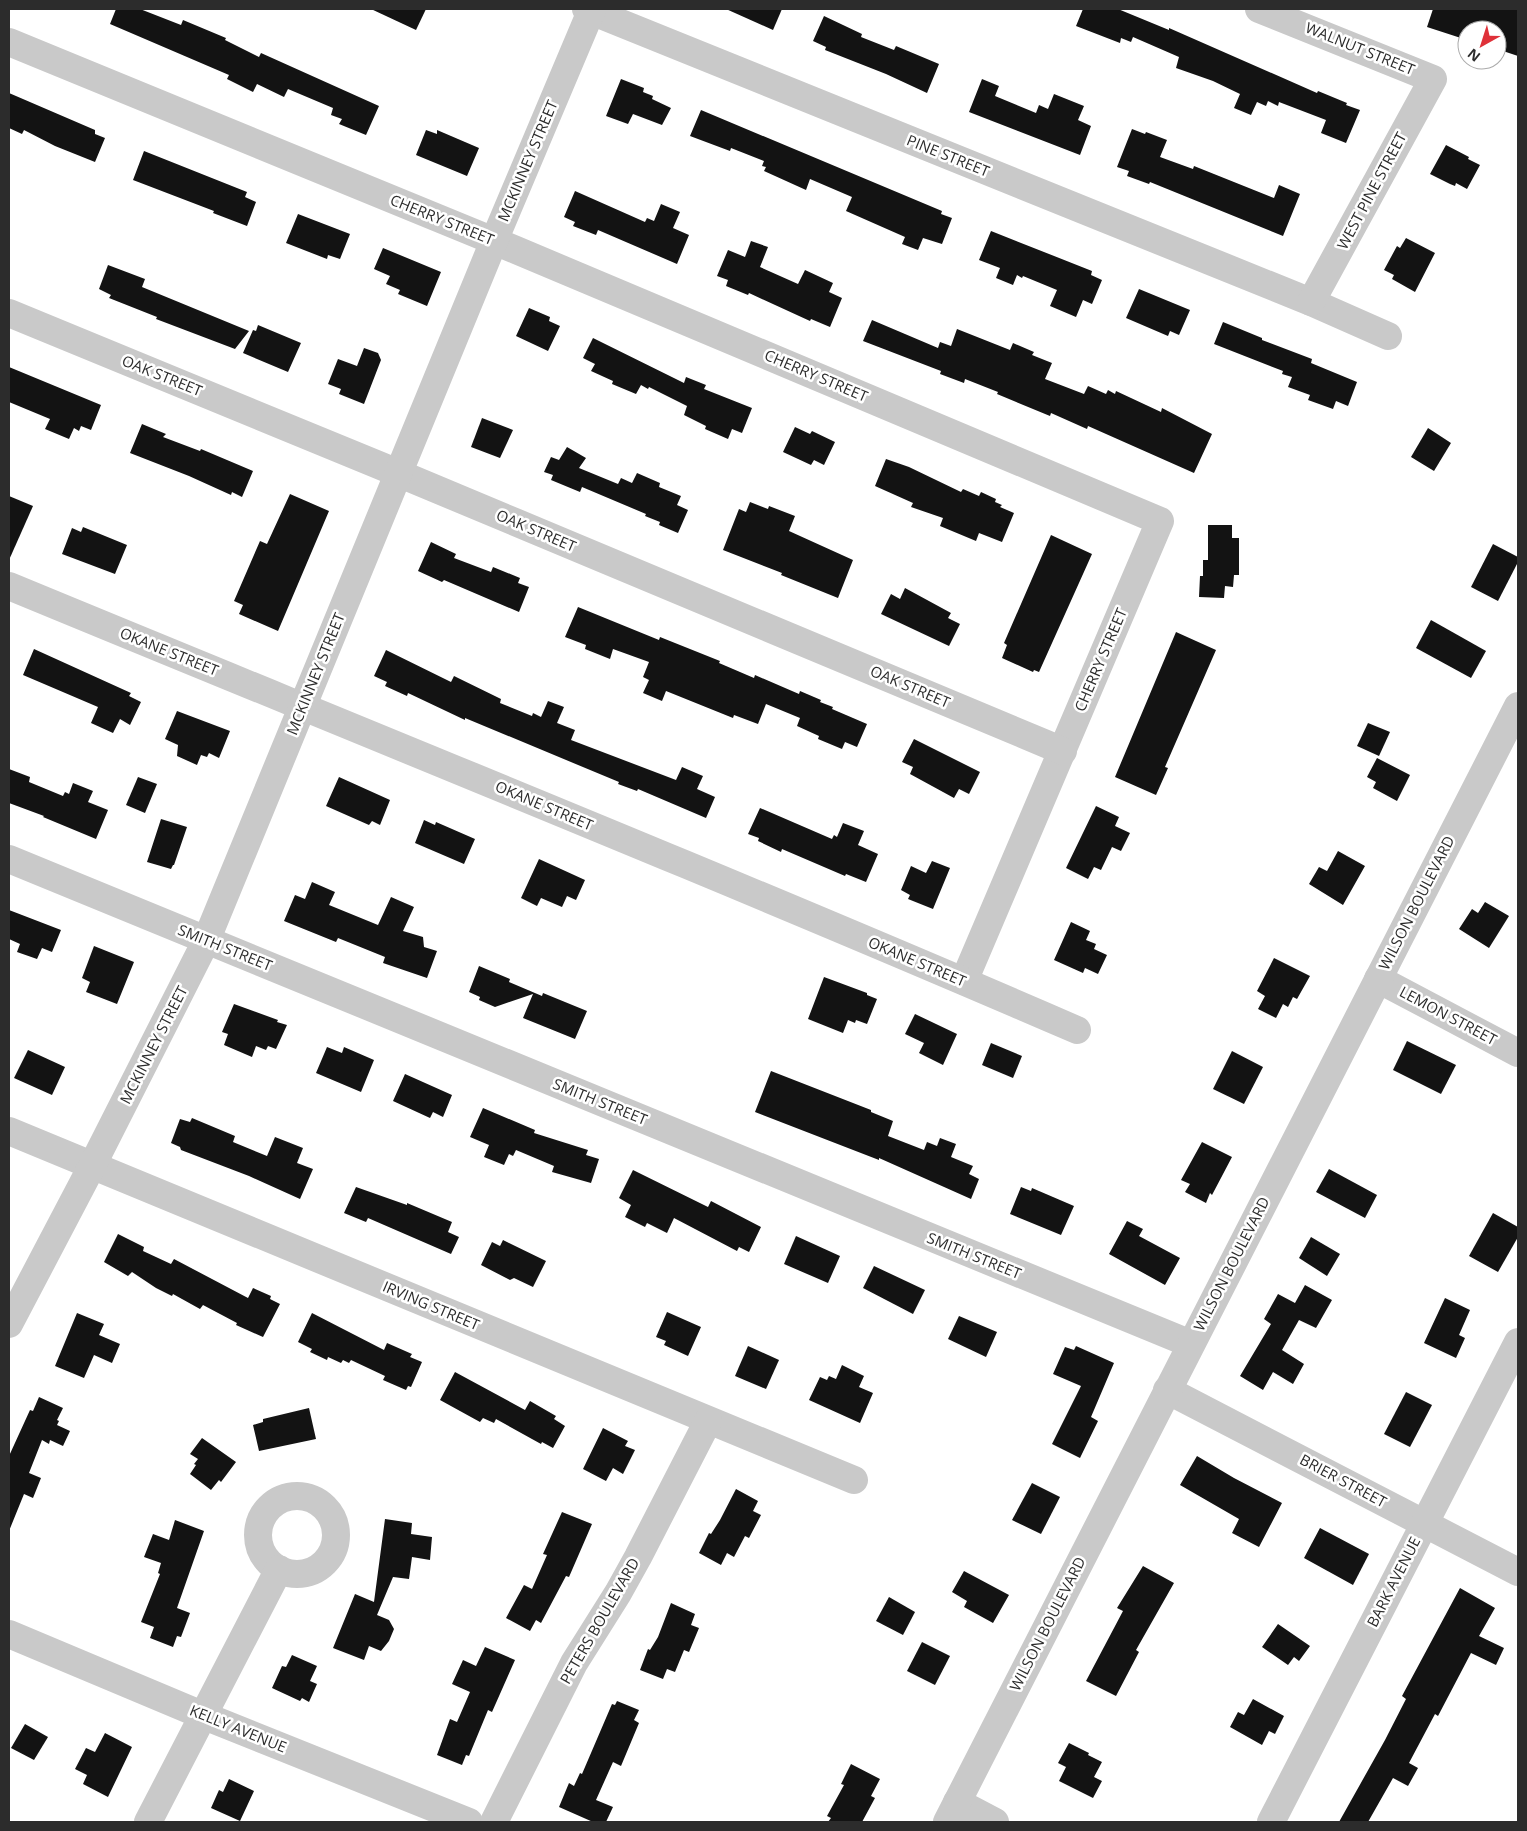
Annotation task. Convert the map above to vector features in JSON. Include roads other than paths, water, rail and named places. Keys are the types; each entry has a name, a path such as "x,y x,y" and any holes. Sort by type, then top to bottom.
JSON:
{"street":[{"name":"MCKINNEY STREET","path":"9,1324 92,1166 206,941 589,9"},
{"name":"PINE STREET","path":"589,9 1311,302 1388,336"},
{"name":"WALNUT STREET","path":"1259,9 1432,79"},
{"name":"CHERRY STREET","path":"9,42 494,241 1160,521 964,981"},
{"name":"WEST PINE STREET","path":"1311,302 1432,79"},
{"name":"OAK STREET","path":"9,313 1062,751"},
{"name":"OKANE STREET","path":"9,586 964,981 1077,1030"},
{"name":"WILSON BOULEVARD","path":"952,1812 1518,706"},
{"name":"SMITH STREET","path":"9,859 1191,1344"},
{"name":"LEMON STREET","path":"1378,979 1518,1053"},
{"name":"IRVING STREET","path":"9,1131 854,1480"},
{"name":"BARK AVENUE","path":"1271,1822 1518,1342"},
{"name":"BRIER STREET","path":"1167,1390 1518,1572"},
{"name":"PETERS BOULEVARD","path":"494,1822 574,1663 638,1557 708,1421"},
{"path":"148,1822 279,1569"},
{"name":"KELLY AVENUE","path":"11,1641 469,1822"},
{"path":"952,1812 995,1822"}]}
